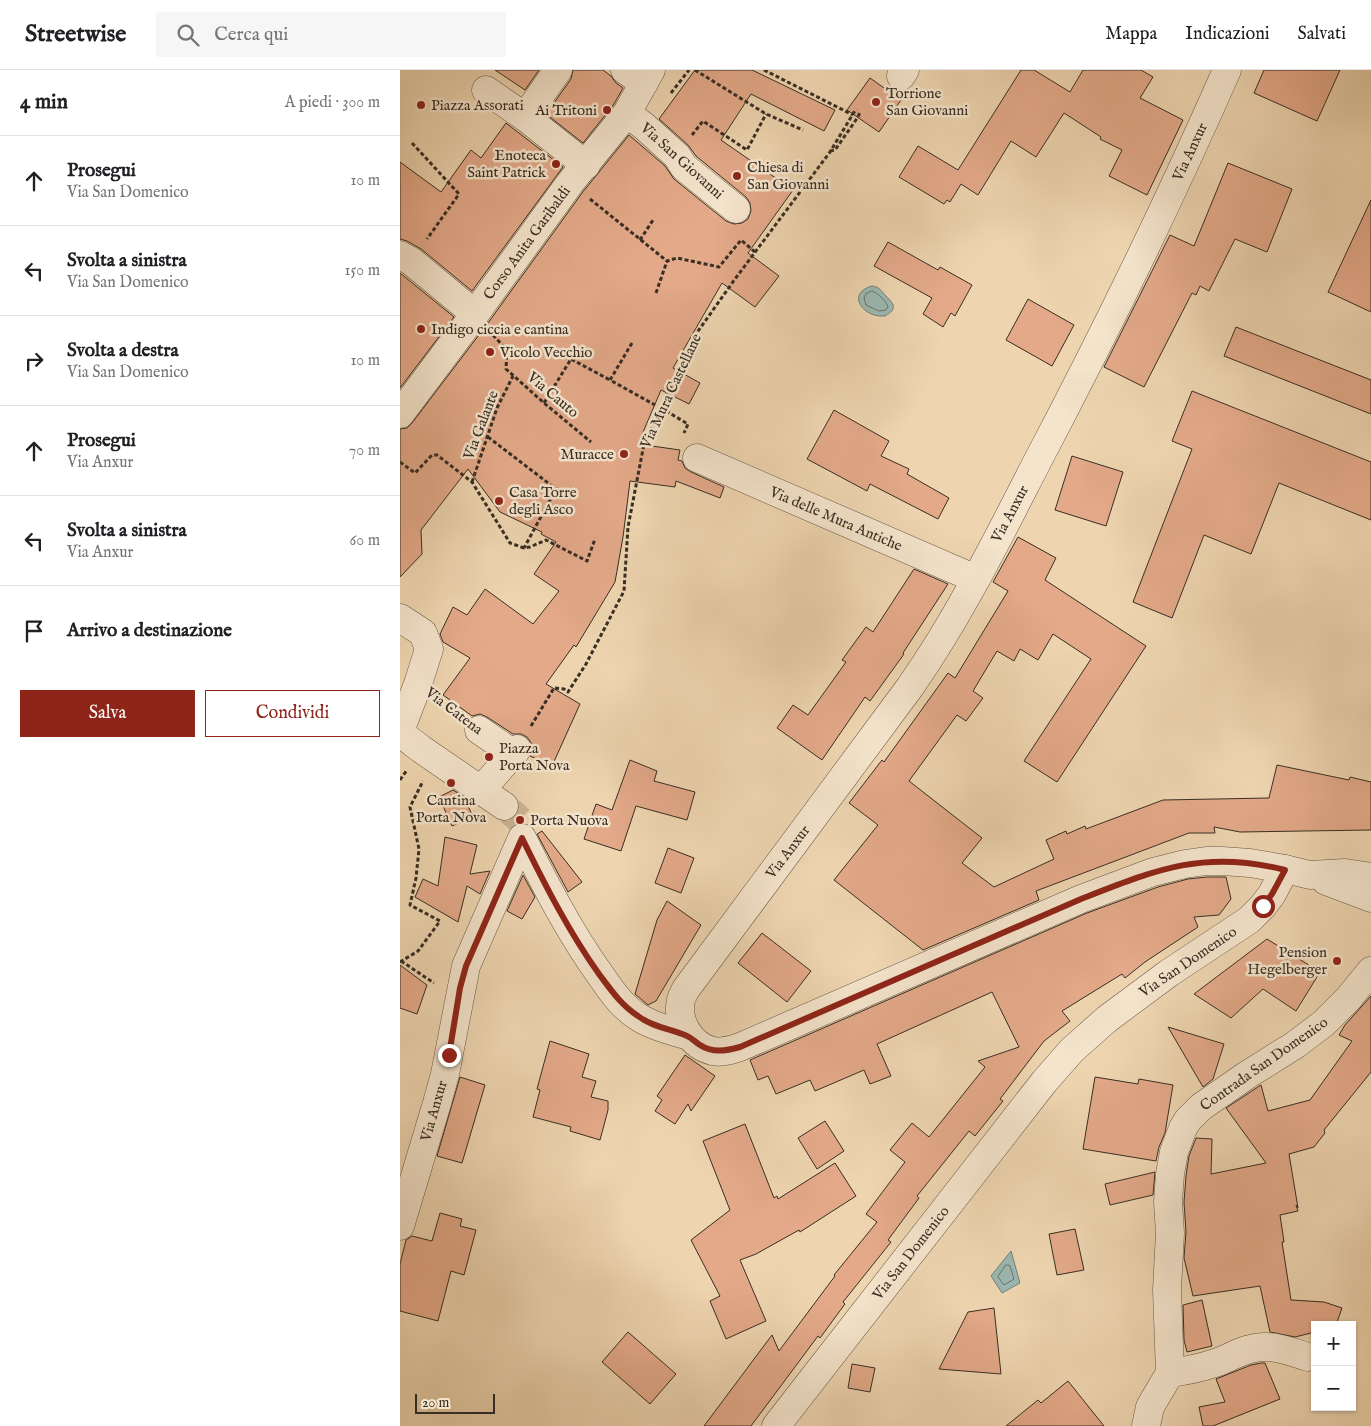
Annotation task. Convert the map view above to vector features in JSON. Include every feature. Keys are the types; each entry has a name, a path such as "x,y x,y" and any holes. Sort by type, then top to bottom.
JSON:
{"street":[{"path":"525,117 558,70"},
{"name":"Via Anxur","path":"690,1036 683,1025 680,1012 681,1000 686,989 910,687 931,656 976,579 1104,332 1227,70"},
{"name":"Corso Anita Garibaldi","path":"400,414 578,174 627,112 640,74"},
{"path":"486,90 525,117 578,174"},
{"name":"Via San Giovanni","path":"627,112 677,156 684,167 736,209"},
{"path":"406,258 475,314"},
{"name":"Via delle Mura Antiche","path":"697,458 976,579"},
{"name":"Via Catena","path":"400,618 423,633 430,649 400,732"},
{"name":"Via Catena","path":"479,730 520,743"},
{"path":"400,732 481,790 513,817 558,910 592,964 618,1000 639,1018 690,1036 700,1045 713,1051 727,1051 740,1047 1081,899 1153,872 1185,864 1222,861 1250,862 1298,872 1371,898"},
{"path":"481,790 520,743"},
{"name":"Via Anxur","path":"400,1226 443,1082 464,972 513,817"},
{"path":"1298,872 1345,873 1371,877"},
{"name":"Via San Domenico","path":"776,1426 1038,1090 1072,1050 1106,1020 1161,979 1249,920 1272,894 1298,872"},
{"name":"Contrada San Domenico","path":"1170,1373 1167,1279 1170,1233 1168,1194 1174,1152 1183,1128 1188,1120 1202,1107 1241,1079 1295,1045 1324,1023 1348,999 1371,971"},
{"path":"1146,1426 1150,1407 1170,1373 1200,1368 1250,1348 1274,1348 1308,1357"}],"path":[{"path":"695,70 766,114 803,130"},
{"path":"764,70 853,115"},
{"name":"Via Mura Castellane","path":"520,743 554,688 564,689 568,692 586,664 624,591 628,527 644,444 696,334 830,152 856,109"},
{"path":"830,152 835,150 860,112"},
{"path":"677,156 703,121 747,150 766,114"},
{"path":"406,258 459,194 412,143"},
{"path":"578,174 640,240 667,261"},
{"path":"640,240 653,220"},
{"path":"667,261 677,258 719,267 741,240 755,252"},
{"path":"656,293 667,261"},
{"name":"Via Cauto","path":"475,314 507,350 506,368 513,376 591,442"},
{"path":"610,380 632,344"},
{"path":"544,403 571,359 655,405"},
{"name":"Via Galante","path":"472,482 497,408 513,376"},
{"path":"666,411 688,424 684,432"},
{"path":"488,437 556,489 524,548"},
{"path":"400,462 415,474 432,455 437,455 472,482 510,543 524,548 546,540 587,561 595,539"},
{"name":"Via Catena","path":"418,684 479,730"},
{"path":"435,758 410,807 419,849 416,878 410,905 440,921 418,951 401,962 459,999"}],"water":[{"path":"872,286 877,287 893,304 892,311 885,316 877,316 870,313 860,304 860,294 864,289"},
{"path":"1011,1251 1020,1283 1002,1293 991,1276"}],"building":[{"path":"495,70 539,70 525,90"},
{"path":"573,70 603,70 623,88 614,104 583,143 546,114 571,79"},
{"path":"695,70 752,70 835,110 824,131 751,94 721,140 793,190 748,253 779,276 755,307 722,283 673,368 700,383 689,404 661,390 638,444 680,450 678,460 682,461 685,468 724,487 720,498 676,481 675,487 630,481 615,582 576,647 574,645 546,684 580,704 552,766 530,756 532,744 527,737 521,734 513,734 480,714 472,716 443,695 470,658 443,642 440,634 453,607 467,615 485,589 533,624 559,591 534,574 556,542 541,534 542,532 500,512 468,469 421,530 422,554 400,577 400,429 407,428 412,423 488,323 582,193 629,135 665,166 674,179 726,221 734,224 742,223 748,219 751,211 750,203 746,197 696,156 688,145 659,119"},
{"path":"1021,70 1034,70 1070,92 1083,70 1141,70 1153,77 1140,98 1183,120 1147,195 1109,176 1122,150 1100,139 1101,137 1064,113 1036,157 1011,141 978,195 961,184 950,202 947,200 944,204 899,177 918,146 958,170"},
{"path":"1264,70 1340,70 1317,121 1254,93"},
{"name":"Torrione San Giovanni","path":"870,78 901,100 879,132 847,110"},
{"path":"506,123 563,167 472,291 421,249 400,239 400,162 441,192 471,150 481,158"},
{"path":"1228,163 1292,189 1267,252 1235,239 1209,291 1200,286 1196,295 1192,293 1144,387 1104,367 1170,235 1194,246"},
{"path":"1371,200 1371,312 1328,292"},
{"path":"888,242 938,270 940,267 972,285 955,316 951,313 943,327 923,314 932,298 874,266"},
{"path":"400,273 454,317 400,388"},
{"path":"1028,299 1074,325 1052,366 1006,340"},
{"path":"1236,327 1371,380 1371,414 1224,356"},
{"path":"1192,391 1371,462 1371,520 1279,483 1251,554 1204,535 1172,618 1133,602 1192,449 1172,441"},
{"path":"834,410 889,441 881,456 909,469 907,474 949,498 938,519 870,484 867,491 807,459"},
{"path":"1072,456 1123,472 1106,526 1055,510"},
{"path":"1018,537 1056,558 1045,580 1146,646 1057,782 1024,761 1091,659 1053,634 1038,660 1020,649 1014,661 997,651 973,691 983,698 966,721 957,715 909,781 982,838 962,863 994,887 1054,859 1046,840 1066,831 1067,834 1085,826 1086,829 1163,800 1269,798 1277,765 1349,780 1350,777 1371,782 1371,830 1240,832 1214,827 1215,833 1189,833 1036,891 1039,900 923,950 834,880 878,825 849,803 882,760 884,762 948,673 955,678 1008,591 993,582"},
{"path":"914,569 948,584 904,654 870,701 865,697 822,760 777,728 793,705 808,715 846,662 842,660 866,627 873,632"},
{"path":"630,760 657,771 654,781 695,792 687,820 636,806 621,851 584,839 596,804 612,810"},
{"path":"453,790 464,797 473,817 452,826 439,797"},
{"path":"542,831 582,882 568,892 537,834"},
{"path":"445,837 477,845 470,874 490,871 480,894 467,886 458,922 415,897 423,879 438,886"},
{"path":"668,848 694,858 681,893 655,883"},
{"path":"523,875 535,897 522,919 507,911"},
{"path":"1226,877 1231,899 1219,915 1194,917 1198,927 1145,962 1125,978 1122,974 1062,1011 1070,1021 1044,1041 1000,1099 1003,1101 975,1136 969,1131 917,1196 919,1198 888,1240 891,1242 843,1302 845,1304 820,1338 818,1336 751,1426 704,1426 772,1335 779,1351 834,1275 877,1222 866,1214 905,1162 890,1150 912,1123 929,1137 985,1067 978,1061 1019,1047 992,992 877,1044 891,1076 870,1084 864,1070 815,1091 810,1080 776,1094 768,1076 758,1080 750,1060 1087,913 1158,887 1188,879"},
{"path":"667,901 701,925 656,1001 648,1005 635,994 657,920"},
{"path":"762,933 811,971 787,1002 738,963"},
{"path":"1267,939 1320,972 1296,1011 1263,989 1231,1018 1194,994"},
{"path":"400,965 427,985 417,1014 400,1008"},
{"path":"1371,996 1371,1072 1324,1130 1325,1133 1314,1147 1289,1154 1298,1211 1280,1215 1291,1300 1324,1302 1342,1308 1337,1321 1311,1321 1311,1333 1295,1337 1270,1332 1260,1286 1193,1296 1184,1258 1186,1232 1184,1202 1189,1156 1196,1138 1212,1139 1211,1174 1266,1163 1226,1108 1261,1085 1268,1111 1310,1100 1352,1041 1339,1035 1345,1025"},
{"path":"1168,1027 1224,1044 1213,1079 1203,1087"},
{"path":"550,1041 589,1054 582,1077 596,1081 591,1097 608,1101 608,1110 600,1140 570,1131 571,1127 533,1117 540,1090 537,1089"},
{"path":"685,1055 715,1076 691,1111 688,1104 675,1124 655,1111 662,1100 657,1096"},
{"path":"460,1077 485,1085 462,1163 437,1156"},
{"path":"1095,1077 1138,1084 1139,1079 1173,1085 1165,1133 1156,1161 1083,1149"},
{"path":"825,1121 844,1151 817,1169 798,1138"},
{"path":"745,1124 774,1198 777,1196 778,1199 835,1163 856,1196 800,1232 799,1230 756,1254 740,1260 766,1321 726,1339 710,1301 720,1296 691,1240 730,1210 703,1141"},
{"path":"1155,1172 1153,1195 1110,1205 1105,1184"},
{"path":"440,1213 462,1219 460,1226 476,1230 464,1275 451,1271 438,1321 400,1311 400,1264 406,1240 412,1236 432,1241"},
{"path":"1075,1229 1084,1270 1057,1275 1049,1234"},
{"path":"1202,1300 1212,1346 1187,1352 1184,1340 1183,1305"},
{"path":"994,1308 1001,1374 939,1369 968,1312"},
{"path":"628,1332 676,1374 650,1404 602,1362"},
{"path":"1265,1363 1280,1399 1213,1426 1203,1426 1199,1407 1225,1402 1216,1379"},
{"path":"852,1364 875,1368 870,1392 848,1388"},
{"path":"1068,1381 1104,1426 1006,1426 1038,1400 1041,1403"}],"tunnel":[{"path":"510,811 520,820"}],"place":[{"name":"Torrione San Giovanni","path":"876,102"},
{"name":"Piazza Assorati","path":"421,105"},
{"name":"Ai Tritoni","path":"607,110"},
{"name":"Enoteca Saint Patrick","path":"556,164"},
{"name":"Chiesa di San Giovanni","path":"737,176"},
{"name":"Indigo ciccia e cantina","path":"421,329"},
{"name":"Vicolo Vecchio","path":"490,352"},
{"name":"Muracce","path":"624,454"},
{"name":"Casa Torre degli Asco","path":"499,501"},
{"name":"Piazza Porta Nova","path":"489,757"},
{"name":"Cantina Porta Nova","path":"451,783"},
{"name":"Porta Nuova","path":"520,820"},
{"name":"Pension Hegelberger","path":"1337,961"}],"route":[{"path":"449,1055 460,988 466,966 522,838 558,910 592,964 618,1000 639,1018 690,1036 700,1045 713,1051 727,1051 740,1047 1081,899 1131,879 1164,869 1206,861 1222,861 1250,862 1285,870 1263,906"}]}
